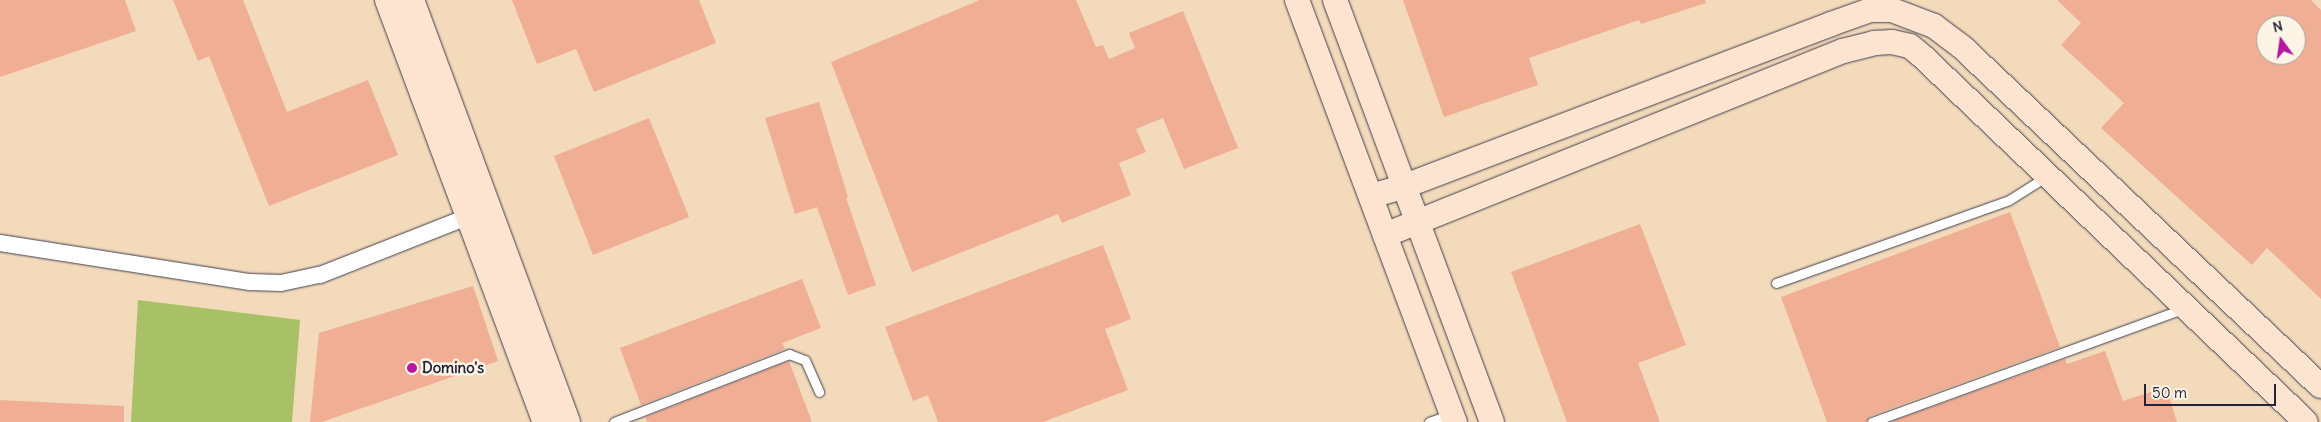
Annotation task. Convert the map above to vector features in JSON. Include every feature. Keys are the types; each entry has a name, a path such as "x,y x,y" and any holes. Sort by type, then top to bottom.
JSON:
{"street":[{"path":"387,0 568,422"},
{"path":"412,0 545,422"},
{"path":"1297,0 1453,418"},
{"path":"1340,4 1417,222 1492,422"},
{"path":"1371,196 1405,186 1880,7 1934,26 1963,48 2321,386"},
{"path":"1880,7 1892,42"},
{"path":"1385,235 1843,51 1874,42 1892,42 1910,46 1922,56 2306,422"},
{"path":"0,243 250,282 280,283 320,276 479,212"}],"lane":[{"path":"1776,283 2009,200 2047,176"},
{"path":"1872,422 2186,308"},
{"path":"614,422 789,354 805,360 819,392"},
{"path":"1430,422 1453,418"}],"green space":[{"path":"138,300 300,320 292,422 131,422"}],"building":[{"path":"0,0 125,0 136,31 0,77"},
{"path":"173,0 243,0 287,112 368,80 398,155 269,206 209,56 198,61"},
{"path":"512,0 699,0 716,43 594,92 576,49 537,64"},
{"path":"980,0 1076,0 1096,47 1103,45 1109,59 1135,48 1129,33 1183,11 1238,148 1184,169 1163,118 1136,129 1146,152 1119,163 1131,195 1062,223 1058,214 912,272 831,62"},
{"path":"1403,0 1705,0 1706,3 1641,24 1639,20 1529,58 1538,85 1444,117"},
{"path":"2057,0 2311,0 2321,10 2321,299 2267,248 2252,265 2101,128 2124,103 2061,45 2081,23"},
{"path":"819,102 848,197 846,198 876,285 848,295 817,207 795,214 765,118"},
{"path":"649,118 689,217 593,255 554,156"},
{"path":"2010,212 2060,347 1870,416 1866,422 1827,422 1781,297"},
{"path":"1640,224 1686,345 1638,363 1660,422 1567,422 1511,272"},
{"path":"1103,245 1131,319 1105,329 1128,390 1043,422 938,422 928,395 913,401 885,327"},
{"path":"802,279 821,328 782,343 785,349 641,405 620,348"},
{"path":"473,286 498,361 322,422 310,422 319,333"},
{"path":"2105,351 2123,401 2166,387 2177,422 1890,422 2065,359 2067,364"},
{"path":"789,361 812,422 647,422 645,417"},
{"path":"0,400 124,406 124,422 0,422"}],"place":[{"name":"Domino's","path":"412,368"}]}
